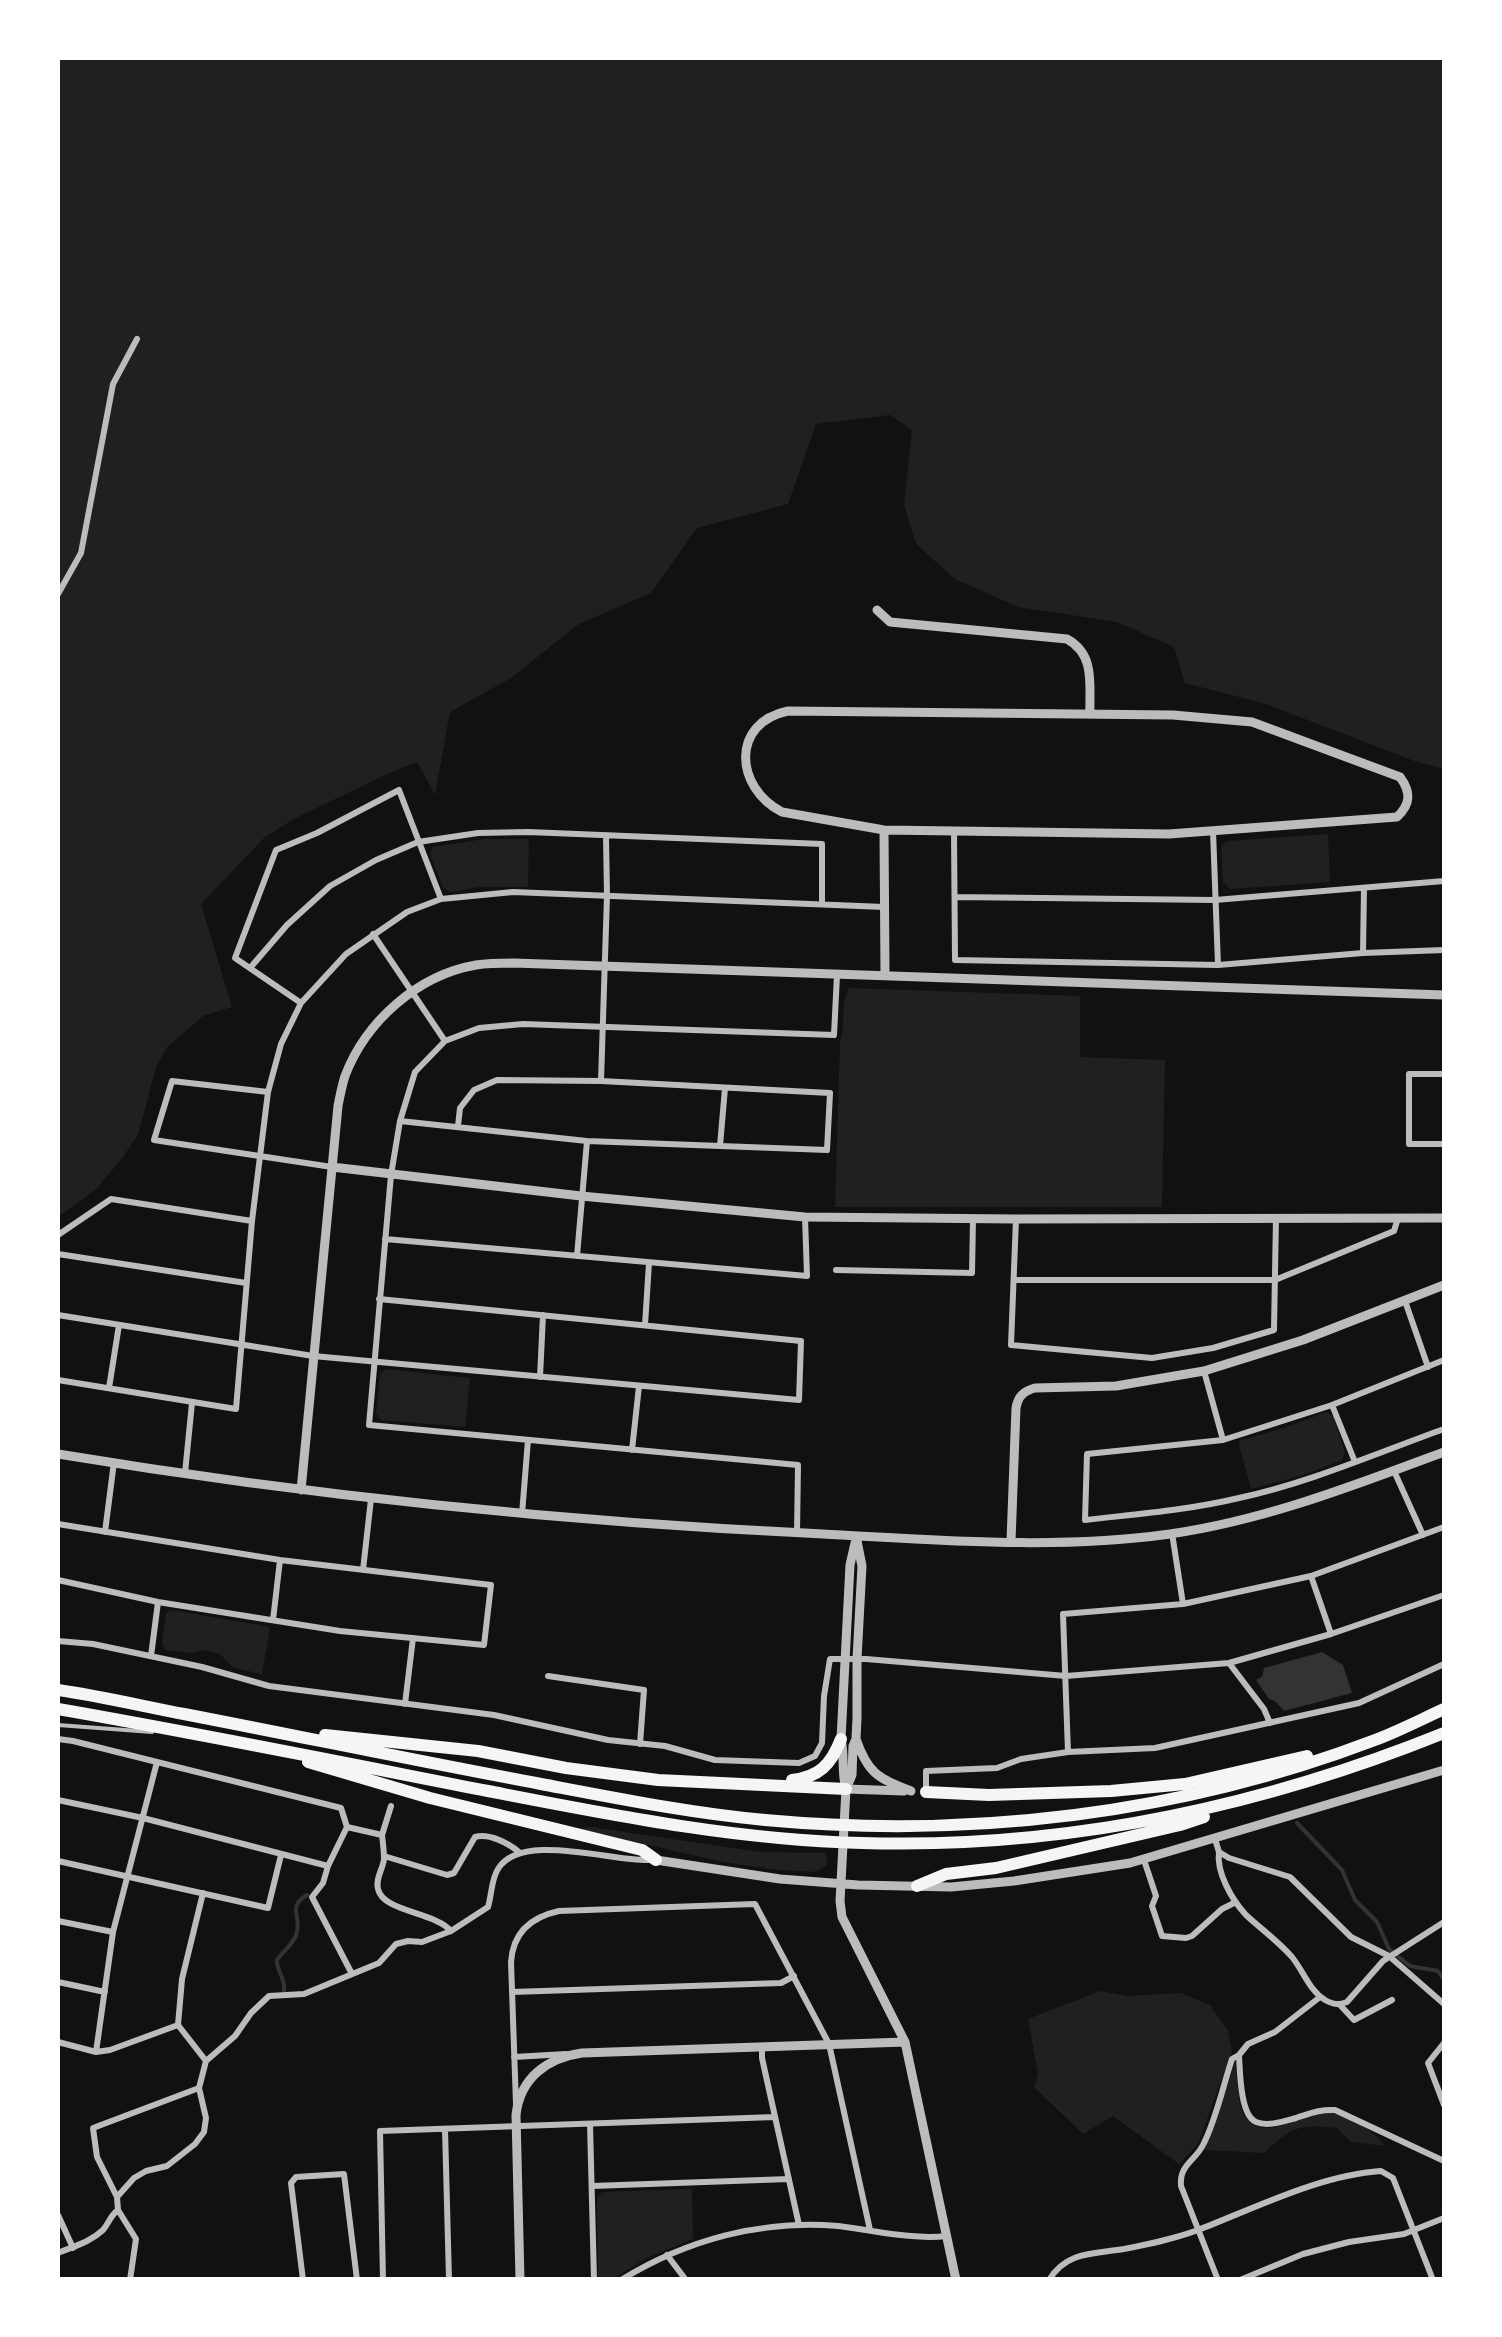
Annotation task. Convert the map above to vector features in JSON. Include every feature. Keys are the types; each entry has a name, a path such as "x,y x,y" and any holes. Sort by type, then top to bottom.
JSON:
{"highway":[{"path":"58,1690 685,1810 766,1820 882,1826 1026,1820 1156,1802 1280,1772 1377,1739 1444,1709"},
{"path":"58,1709 682,1827 796,1840 848,1843 1030,1838 1116,1827 1268,1794"},
{"path":"263,1728 478,1752 658,1780 846,1793"},
{"path":"917,1886 946,1874 996,1868 1180,1825 1370,1763 1444,1733"},
{"path":"754,1784 816,1774 829,1763 841,1739"},
{"path":"926,1792 1111,1792 1185,1784 1377,1739"},
{"path":"251,1744 430,1798 642,1850 656,1860"}],"street":[{"path":"58,594 81,554 113,384 136,339"},
{"path":"877,610 890,622 1067,639 1085,652 1090,714"},
{"path":"788,711 1173,715 1252,722 1400,777 1408,787 1409,798 1406,808 1397,816 1213,832 884,830 782,812 768,805 750,783 746,746 753,731 774,714 788,711"},
{"path":"300,1003 236,958 276,850 398,790 441,899"},
{"path":"884,830 885,976"},
{"path":"954,831 955,960 1218,965 1364,952 1444,950"},
{"path":"250,968 287,925 330,886 418,842 478,832 822,844 822,903"},
{"path":"1213,832 1218,965"},
{"path":"602,1082 606,836"},
{"path":"955,897 1215,900 1444,881"},
{"path":"1364,888 1364,952"},
{"path":"58,1380 236,1410 252,1221 268,1092 281,1044 300,1003 346,954 406,912 441,899 514,892 884,907"},
{"path":"373,934 445,1041"},
{"path":"301,1490 338,1106 345,1075 384,1016 410,991 439,976 474,965 514,962 1444,996"},
{"path":"797,1534 798,1465 369,1425 373,1363 400,1121 415,1072 445,1041 479,1028 508,1025 834,1036 837,974"},
{"path":"1444,1074 1409,1074 1409,1144 1444,1144"},
{"path":"400,1121 588,1141 827,1150 830,1094 498,1080 474,1090 460,1108 458,1126"},
{"path":"268,1092 172,1081 154,1140 391,1175 806,1217 1444,1218"},
{"path":"720,1146 725,1088"},
{"path":"577,1256 588,1141"},
{"path":"58,1235 111,1199 252,1221"},
{"path":"385,1239 808,1276 806,1217"},
{"path":"836,1270 972,1273 973,1218"},
{"path":"1016,1219 1011,1344 1152,1358 1212,1348 1274,1330 1276,1218"},
{"path":"1015,1280 1275,1280 1394,1231 1398,1218"},
{"path":"58,1254 246,1283"},
{"path":"645,1324 648,1263"},
{"path":"1011,1541 1016,1408 1021,1395 1035,1388 1116,1386 1204,1371 1303,1340 1444,1285"},
{"path":"58,1315 241,1346 373,1363 799,1400 801,1340 379,1299"},
{"path":"1406,1300 1428,1367"},
{"path":"540,1378 543,1315"},
{"path":"109,1389 119,1325"},
{"path":"1444,1360 1332,1404 1223,1440 1087,1454 1086,1520 1238,1499 1355,1462 1444,1428"},
{"path":"1204,1371 1223,1440"},
{"path":"632,1450 639,1386"},
{"path":"184,1472 192,1404"},
{"path":"1332,1404 1355,1462"},
{"path":"522,1515 528,1440"},
{"path":"58,1454 371,1500 522,1515 797,1534 1011,1541 1125,1540 1272,1514 1444,1452"},
{"path":"106,1532 114,1462"},
{"path":"1394,1471 1422,1536"},
{"path":"364,1570 371,1500"},
{"path":"58,1524 280,1560 491,1586 484,1645 340,1631 158,1602 58,1580"},
{"path":"1068,1752 1063,1614 1183,1604 1311,1576 1444,1528"},
{"path":"1172,1534 1183,1604"},
{"path":"856,1536 862,1566 841,1739 846,1793 840,1900 844,1921 905,2042 956,2280"},
{"path":"273,1620 280,1560"},
{"path":"1311,1576 1331,1634"},
{"path":"58,1641 151,1656 269,1686 494,1715 608,1740 665,1746 715,1760 800,1763 815,1756 822,1743 830,1659 1066,1676 1228,1663 1331,1634 1444,1595"},
{"path":"151,1656 158,1602"},
{"path":"405,1704 413,1638"},
{"path":"852,1659 856,1739 865,1761 875,1775 911,1792"},
{"path":"1228,1663 1264,1709 1270,1723"},
{"path":"846,1793 926,1792 926,1771 997,1768 1021,1759 1068,1752 1154,1748 1270,1723 1359,1703 1444,1664"},
{"path":"548,1676 644,1690 640,1744"},
{"path":"58,1739 341,1808 346,1827 323,1883 312,1897 352,1974"},
{"path":"846,1793 856,1739"},
{"path":"96,2052 113,1932 156,1762"},
{"path":"130,2280 136,2239 118,2210 120,2190 146,2171 167,2166 204,2132 206,2118 199,2088 206,2061 236,2036 269,1996 304,1994 382,1961 396,1944 422,1942 488,1907 497,1870 504,1861 520,1853 572,1850 630,1861 676,1861 780,1879 952,1887 1040,1878 1144,1860 1444,1770"},
{"path":"58,1800 328,1866"},
{"path":"391,1806 382,1835 384,1856 377,1887 392,1904 432,1918 451,1930"},
{"path":"346,1827 382,1835"},
{"path":"384,1856 450,1875 474,1837 480,1835 510,1844 520,1853"},
{"path":"1215,1839 1220,1869 1236,1902 1290,1955 1320,1997 1340,2004 1354,2020 1392,2000"},
{"path":"1219,1852 1290,1877 1351,1937 1393,1954 1444,2004"},
{"path":"58,1860 268,1908 282,1855"},
{"path":"1144,1860 1156,1896 1152,1906 1162,1936 1192,1936 1222,1909 1236,1902"},
{"path":"203,1893 180,1988 178,2025 206,2061"},
{"path":"520,2280 512,1952 520,1933 534,1919 560,1911 755,1904 828,2044 870,2230"},
{"path":"58,1921 113,1932"},
{"path":"1340,2004 1350,2000 1393,1954 1444,1922"},
{"path":"512,1992 781,1983 794,1976"},
{"path":"58,1982 105,1992"},
{"path":"1218,2280 1180,2186 1180,2175 1202,2148 1232,2059 1248,2044 1275,2032 1320,1997"},
{"path":"58,2042 96,2052 178,2025"},
{"path":"514,2057 905,2042"},
{"path":"1444,2043 1428,2063 1444,2105"},
{"path":"762,2047 799,2225"},
{"path":"516,2120 520,2095 535,2073 554,2060 582,2053"},
{"path":"1239,2055 1245,2106 1248,2116 1256,2122 1272,2123 1334,2110 1444,2161"},
{"path":"118,2197 98,2157 93,2128 199,2088"},
{"path":"384,2280 380,2131 445,2129 516,2120 590,2124 775,2117"},
{"path":"590,2124 594,2280"},
{"path":"445,2129 449,2280"},
{"path":"1050,2280 1070,2258 1199,2230 1276,2197 1381,2171 1392,2178 1434,2280"},
{"path":"303,2280 291,2183 296,2177 344,2174 357,2280"},
{"path":"592,2186 789,2179"},
{"path":"58,2253 81,2246 106,2227 118,2210"},
{"path":"58,2215 73,2248"},
{"path":"1240,2280 1318,2250 1414,2231 1444,2218"},
{"path":"622,2280 667,2255 734,2233 799,2225 947,2236"},
{"path":"667,2255 686,2280"}],"lane":[{"path":"58,1725 196,1733"}],"shaded area":[{"path":"58,58 1444,58 1444,769 1266,704 1185,683 1174,647 1117,622 1018,607 955,579 916,544 904,505 912,430 890,415 816,424 788,504 697,528 651,593 579,624 511,678 450,712 435,795 417,762 294,819 265,837 201,904 232,1007 203,1016 168,1046 156,1067 138,1135 96,1189 58,1217"},
{"path":"1328,834 1330,882 1230,889 1223,882 1221,846 1227,841"},
{"path":"484,839 529,839 528,887 479,887 451,892 443,888 430,854 433,847"},
{"path":"849,988 1080,996 1080,1057 1165,1060 1162,1207 835,1207 840,1042"},
{"path":"386,1369 470,1378 465,1427 381,1420 376,1413 380,1374"},
{"path":"1326,1412 1333,1416 1345,1453 1342,1460 1251,1489 1238,1441"},
{"path":"172,1610 270,1627 262,1674 234,1668 220,1654 165,1650 162,1643 166,1613"},
{"path":"1322,1652 1343,1665 1352,1693 1284,1711 1269,1699 1256,1680 1262,1677 1264,1668"},
{"path":"591,1827 760,1852 826,1853 827,1865 814,1872 723,1862 578,1829"},
{"path":"1100,1991 1127,1996 1181,1993 1210,2005 1228,2031 1232,2051 1198,2144 1179,2164 1113,2116 1083,2134 1034,2087 1038,2074 1028,2019"},
{"path":"1236,2060 1240,2103 1251,2124 1271,2127 1332,2113 1358,2123 1386,2146 1351,2142 1337,2128 1314,2126 1289,2132 1264,2153 1205,2150"},
{"path":"692,2189 693,2239 649,2257 612,2279 598,2279 597,2198 602,2192"}],"waterway":[{"path":"1297,1823 1342,1870 1355,1900 1377,1922 1389,1949 1410,1966 1438,1971 1444,1980"},
{"path":"284,1991 277,1960 296,1936 296,1907 307,1895"}]}
